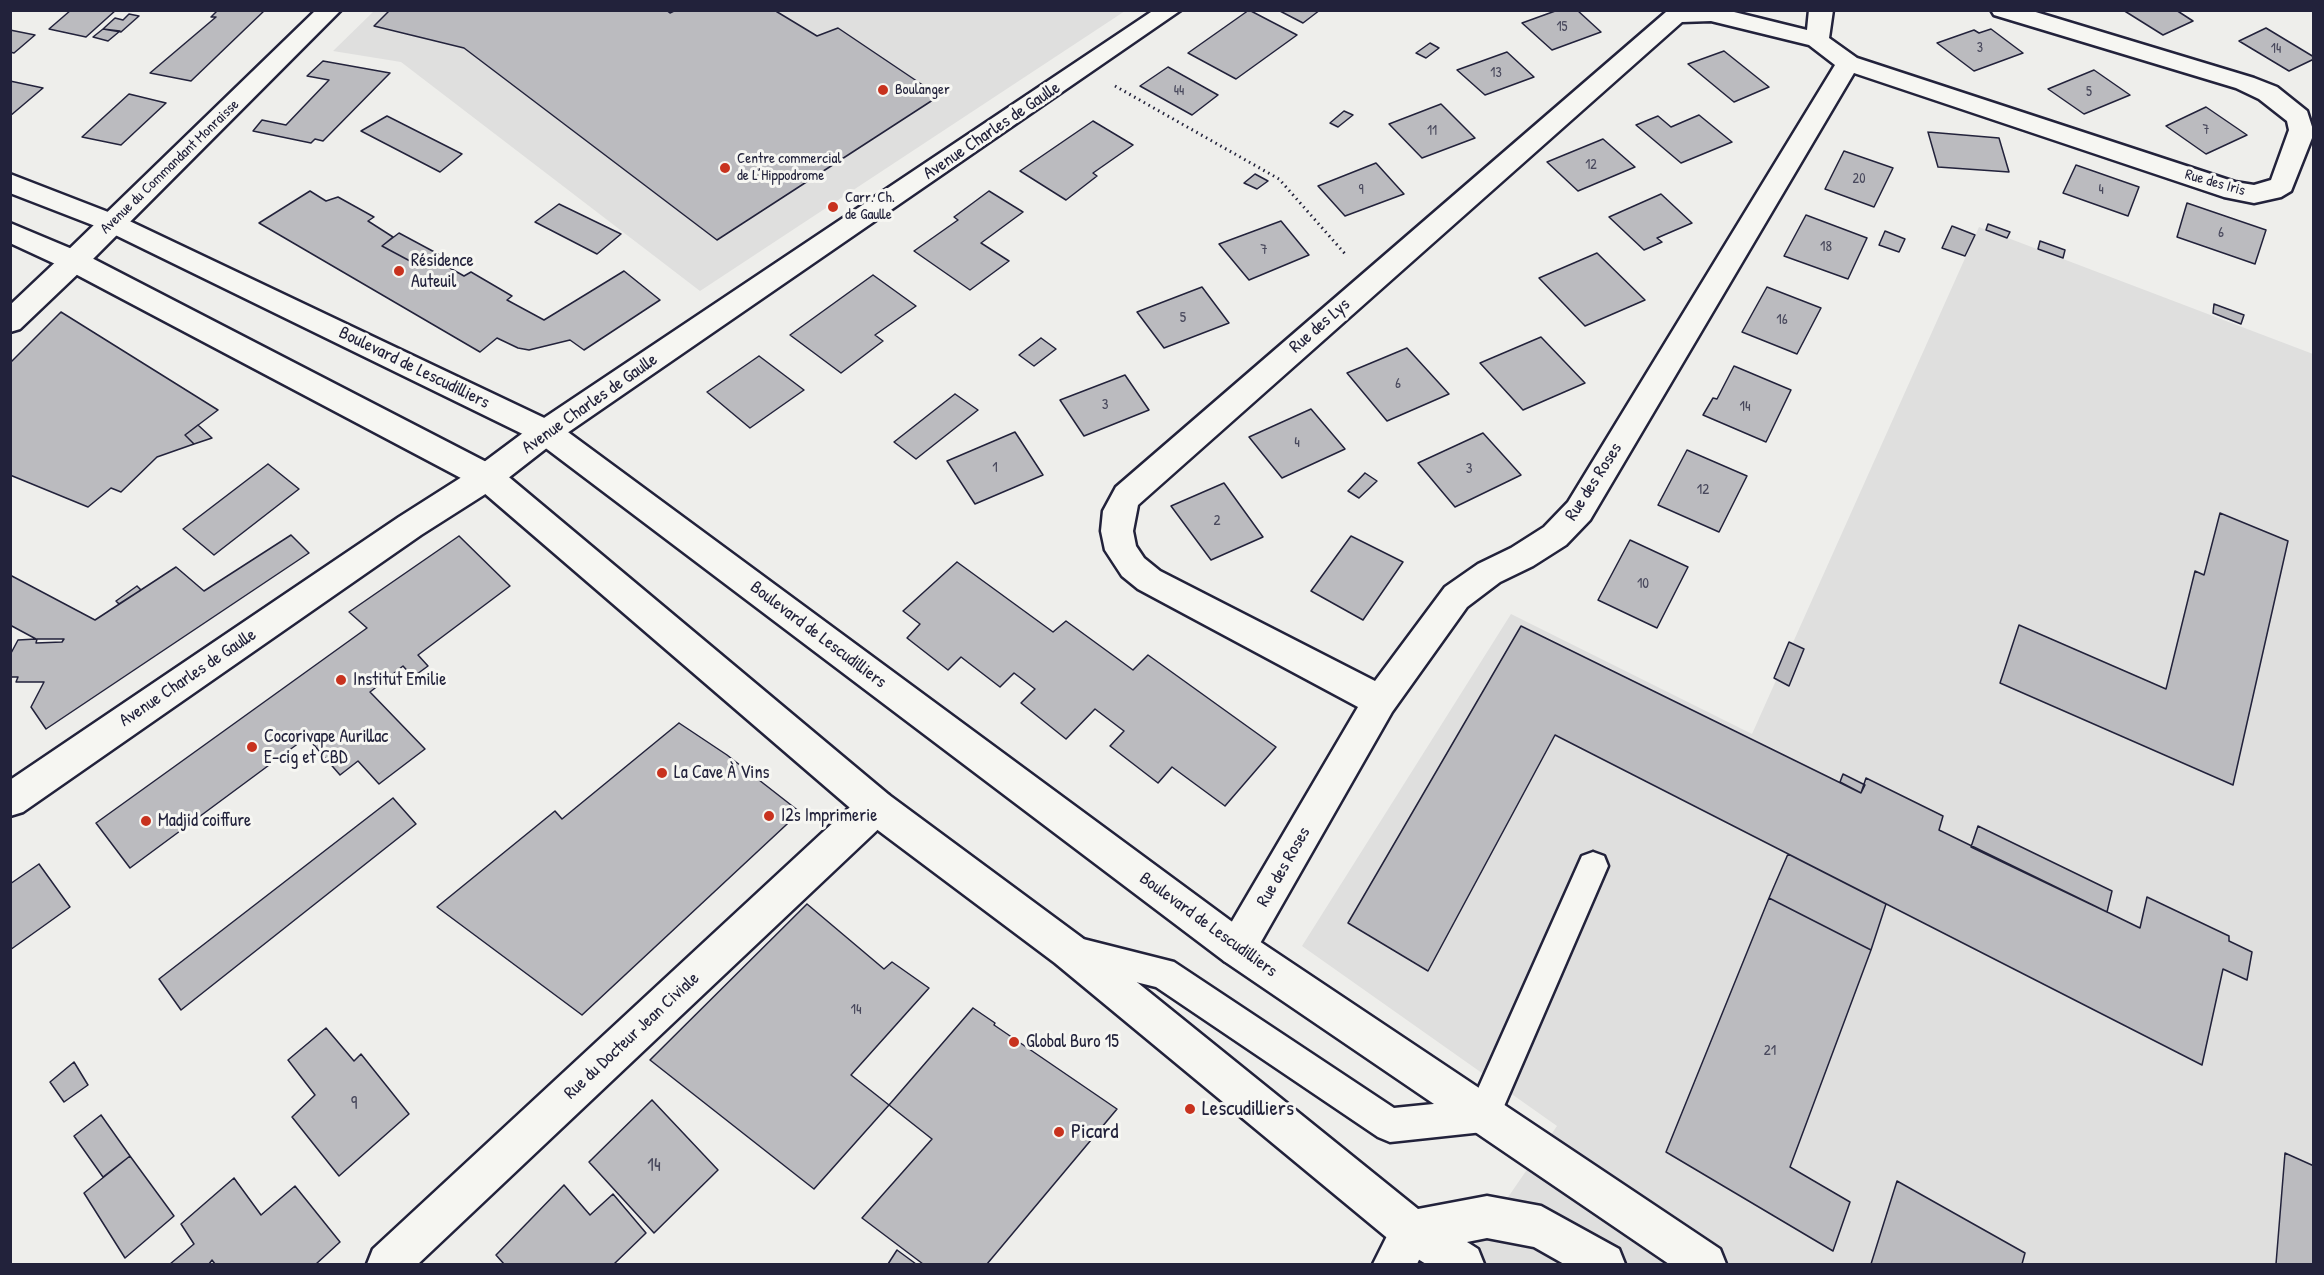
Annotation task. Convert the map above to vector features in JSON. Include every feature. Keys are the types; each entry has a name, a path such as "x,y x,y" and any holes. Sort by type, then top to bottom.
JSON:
{"street":[{"name":"Avenue du Commandant Monraisse","path":"10,322 330,10"},
{"name":"Avenue Charles de Gaulle","path":"10,800 400,532 487,477 546,432 1170,10"},
{"path":"1817,40 1821,10"},
{"name":"Rue des Iris","path":"1817,40 1848,63 2233,191 2254,194 2272,191 2282,185 2302,130 2298,117 2268,93 2245,83 2002,10"},
{"name":"Rue des Lys","path":"1380,701 1149,580 1133,567 1121,550 1117,531 1119,511 1127,496 1674,17 1686,14 1711,14 1817,40"},
{"name":"Rue des Roses","path":"1237,948 1380,701 1456,597 1489,573 1522,557 1555,536 1579,511 1848,63"},
{"name":"Boulevard de Lescudilliers","path":"10,183 112,223 546,432 1237,948 1705,1264"},
{"path":"10,232 74,261 487,477 876,807 1068,950 1403,1248 1463,1264"},
{"name":"Rue du Docteur Jean Civiale","path":"388,1264 876,807"},
{"path":"1403,1248 1487,1217 1541,1227 1604,1264"}],"lane":[{"path":"1068,950 1163,973 1390,1125 1483,1115 1593,866"}],"path":[{"path":"1084,69 1279,179 1370,282"}],"shaded area":[{"path":"374,11 1125,11 700,291 401,62 333,51"},
{"path":"1979,227 2313,354 2313,1264 1462,1264 1557,1126 1302,946 1511,614 1752,734"}],"building":[{"path":"71,10 116,10 86,37 49,29"},
{"path":"218,10 265,10 191,81 150,73 216,17 211,17"},
{"name":"Centre commercial de L’Hippodrome","path":"390,10 666,10 670,13 676,10 774,10 817,36 838,28 939,96 717,240 464,48 374,26"},
{"path":"1249,10 1297,35 1236,79 1188,53"},
{"path":"1278,10 1320,10 1303,23"},
{"path":"1558,10 1577,10 1601,32 1552,50 1522,23"},
{"path":"2123,10 2176,10 2193,21 2163,35"},
{"path":"129,14 139,16 121,32 103,29 115,18 123,20"},
{"path":"2266,28 2314,59 2289,71 2239,41"},
{"path":"103,29 120,31 108,41 93,37"},
{"path":"1991,29 2023,53 1974,71 1937,43 1974,30 1979,33"},
{"path":"10,30 35,35 14,53 10,52"},
{"path":"1430,43 1439,48 1426,58 1416,53"},
{"path":"1724,51 1769,87 1734,102 1688,64"},
{"path":"1507,52 1534,77 1485,95 1457,70"},
{"path":"323,61 390,73 323,141 315,139 311,143 253,131 262,120 286,125 329,80 307,76"},
{"path":"1168,67 1218,95 1192,115 1140,86"},
{"path":"2094,70 2130,95 2084,114 2048,89"},
{"path":"10,81 43,88 10,116"},
{"path":"129,94 166,103 121,145 82,137"},
{"path":"1441,104 1475,138 1422,158 1389,124"},
{"path":"2206,107 2247,135 2206,154 2166,126"},
{"path":"1344,111 1353,115 1338,127 1330,123"},
{"path":"1699,115 1732,142 1681,163 1636,125 1658,116 1671,127"},
{"path":"387,116 462,154 440,172 361,131"},
{"path":"1093,121 1133,145 1093,173 1097,176 1066,200 1020,171"},
{"path":"1928,132 1999,138 2009,172 1938,167"},
{"path":"1603,139 1635,167 1578,191 1547,162"},
{"path":"1844,151 1893,168 1874,207 1825,189"},
{"path":"1376,163 1404,194 1345,216 1318,186"},
{"path":"2076,165 2139,187 2128,216 2063,193"},
{"path":"1255,174 1268,181 1257,189 1244,183"},
{"name":"Résidence Auteuil","path":"310,191 326,201 338,197 374,217 368,221 393,237 382,246 423,268 434,259 464,276 471,272 512,296 507,300 544,320 624,271 660,300 584,350 570,340 529,350 518,348 497,338 480,352 259,223"},
{"path":"989,191 1023,212 981,243 1009,261 970,290 914,251 958,220 954,217"},
{"path":"1661,194 1692,223 1657,238 1662,242 1644,250 1609,217"},
{"path":"2187,203 2266,230 2255,264 2177,237"},
{"path":"559,204 621,234 597,254 535,222"},
{"path":"1806,215 1867,238 1848,279 1784,256"},
{"path":"1281,221 1309,255 1249,280 1219,244"},
{"path":"1988,224 2010,232 2007,238 1986,230"},
{"path":"1952,226 1975,235 1965,256 1942,248"},
{"path":"1885,231 1905,239 1899,252 1879,245"},
{"path":"399,233 440,255 423,268 382,246"},
{"path":"2040,241 2065,250 2063,258 2038,249"},
{"path":"1597,253 1645,300 1585,326 1539,278"},
{"path":"873,275 916,306 875,335 883,341 841,373 790,335"},
{"path":"1202,287 1229,323 1164,348 1137,312"},
{"path":"1767,287 1821,308 1797,354 1742,332"},
{"path":"2214,304 2244,315 2241,324 2213,313"},
{"path":"61,312 218,410 185,435 194,444 157,457 121,492 111,488 88,507 10,475 10,363"},
{"path":"1541,337 1585,383 1523,410 1480,363"},
{"path":"1041,338 1056,349 1034,366 1019,355"},
{"path":"1407,348 1449,394 1387,421 1347,373"},
{"path":"759,356 804,390 750,428 707,392"},
{"path":"1734,366 1791,390 1766,442 1703,415 1713,398 1717,399"},
{"path":"1125,375 1149,410 1084,436 1060,400"},
{"path":"955,394 978,410 916,459 894,442"},
{"path":"1311,409 1345,449 1282,478 1249,437"},
{"path":"198,425 212,438 194,444 185,435"},
{"path":"1015,432 1043,475 975,504 947,461"},
{"path":"1483,433 1521,475 1455,507 1418,463"},
{"path":"1687,450 1747,476 1719,532 1658,505"},
{"path":"268,464 299,489 214,555 183,529"},
{"path":"1365,473 1377,481 1359,498 1348,491"},
{"path":"1224,483 1263,537 1211,560 1171,506"},
{"path":"2220,513 2288,541 2233,785 2000,683 2019,625 2166,689 2195,571 2204,575"},
{"path":"291,535 309,553 46,729 31,707 44,682 16,682 18,677 10,677 10,655 18,640 36,639 10,625 10,575 95,620 176,567 204,591","holes":["37,639 64,639 62,642 36,643"]},
{"path":"459,536 510,586 418,655 428,666 413,677 403,666 370,692 425,749 379,784 358,761 340,775 307,737 130,868 96,823 367,628 349,612"},
{"path":"1351,536 1403,562 1363,620 1311,591"},
{"path":"1630,540 1688,567 1657,628 1598,600"},
{"path":"957,562 1053,632 1066,621 1133,670 1148,655 1276,747 1225,806 1172,767 1158,783 1110,746 1124,731 1095,709 1066,739 1021,703 1035,689 1014,673 1000,687 961,657 948,670 907,638 920,624 903,611"},
{"path":"137,586 141,590 119,604 116,601"},
{"path":"1521,626 1861,793 1866,778 1943,816 1939,830 2140,928 2147,897 2229,936 2229,941 2252,952 2247,980 2223,969 2202,1065 1555,735 1428,971 1348,923"},
{"path":"1789,642 1804,649 1789,686 1774,678"},
{"path":"679,723 727,755 800,812 582,1015 437,907 555,811 562,819"},
{"path":"1843,774 1865,785 1861,793 1840,782"},
{"path":"393,798 416,824 181,1010 159,979"},
{"path":"1978,826 2112,891 2107,912 1971,847"},
{"path":"1788,854 1886,904 1871,950 1769,898"},
{"path":"39,864 70,907 10,950 10,884"},
{"path":"1769,898 1871,950 1790,1167 1850,1202 1833,1251 1666,1152"},
{"path":"807,904 884,969 892,962 929,988 851,1075 889,1105 814,1189 650,1060"},
{"path":"973,1008 995,1023 994,1025 1117,1109 987,1264 923,1264 862,1218 932,1139 889,1105"},
{"path":"326,1028 354,1061 361,1054 409,1114 339,1176 292,1117 315,1095 288,1060"},
{"path":"74,1062 88,1085 64,1102 50,1082"},
{"path":"652,1100 718,1170 654,1233 589,1162"},
{"path":"101,1115 130,1156 103,1177 74,1136"},
{"path":"2285,1153 2314,1166 2314,1264 2276,1264"},
{"path":"130,1156 174,1216 125,1258 84,1193"},
{"path":"234,1178 261,1215 295,1186 340,1242 316,1264 215,1264 212,1260 209,1264 170,1264 194,1244 181,1224"},
{"path":"1897,1181 2025,1253 2022,1264 1871,1264"},
{"path":"564,1185 590,1215 613,1194 646,1233 614,1264 504,1264 496,1255"},
{"path":"897,1250 916,1264 888,1264"}],"place":[{"name":"Boulanger","path":"883,90"},
{"name":"Centre commercial de L’Hippodrome","path":"725,168"},
{"name":"Carr. Ch. de Gaulle","path":"833,207"},
{"name":"Résidence Auteuil","path":"399,271"},
{"name":"Institut Emilie","path":"341,680"},
{"name":"Cocorivape Aurillac E-cig et CBD","path":"252,747"},
{"name":"La Cave À Vins","path":"662,773"},
{"name":"I2s Imprimerie","path":"769,816"},
{"name":"Madjid coiffure","path":"146,821"},
{"name":"Global Buro 15","path":"1014,1042"},
{"name":"Lescudilliers","path":"1190,1109"},
{"name":"Picard","path":"1059,1132"}]}
